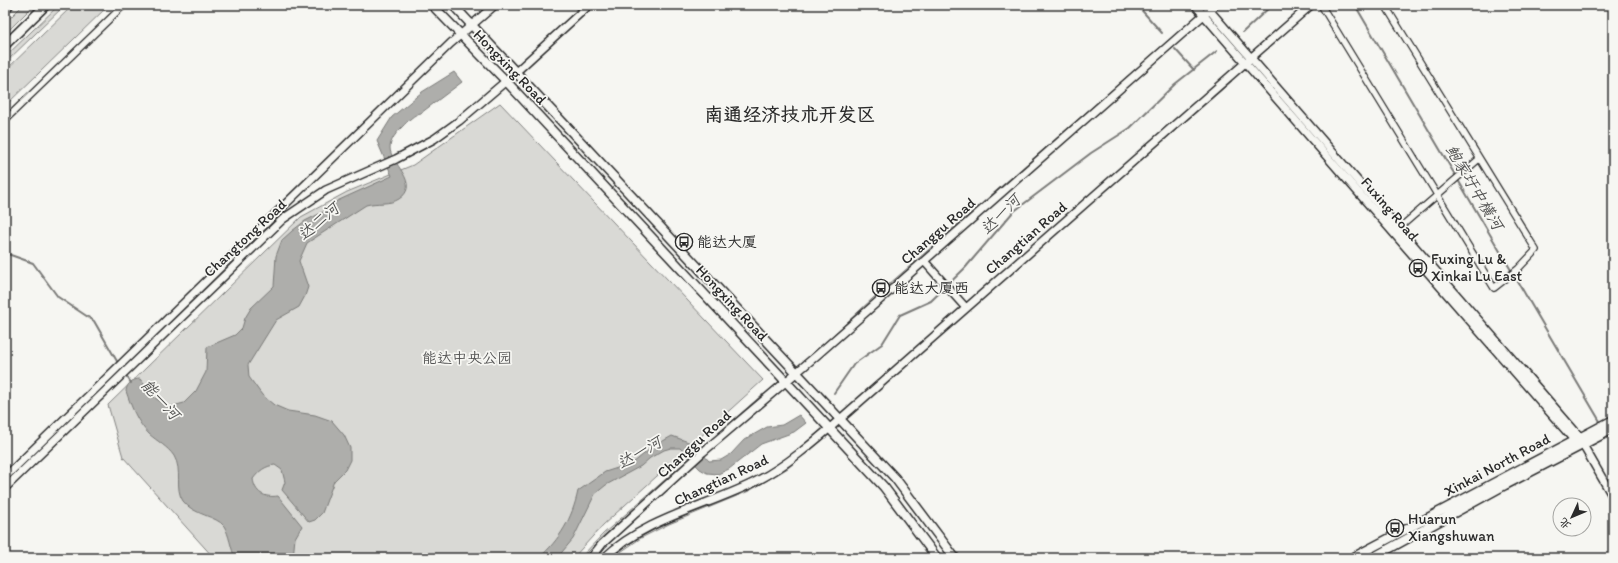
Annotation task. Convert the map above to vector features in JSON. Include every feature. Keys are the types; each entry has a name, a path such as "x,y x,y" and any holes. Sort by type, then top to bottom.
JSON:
{"main road":[{"path":"5,9 9,5"},
{"path":"5,45 46,5"},
{"name":"Hongxing Road","path":"432,5 506,81 884,488 937,558"},
{"name":"Hongxing Road","path":"453,5 839,420 895,478 955,558"},
{"name":"Xinkai North Road","path":"1352,558 1612,424"},
{"name":"Xinkai North Road","path":"1372,558 1579,441"}],"street":[{"path":"5,120 124,5"},
{"name":"Changtong Road","path":"5,477 471,24 495,5"},
{"name":"Changtong Road","path":"5,488 283,219 300,206 326,190 385,165 440,134 506,81 590,5"},
{"name":"Fuxing Road","path":"1195,5 1208,9 1248,61 1579,441 1613,497"},
{"name":"Changtian Road","path":"604,558 634,535 694,506 754,483 791,460 839,420 1311,5"},
{"path":"1321,5 1494,288 1518,269 1536,250 1385,5"},
{"name":"Changgu Road","path":"591,558 602,544 703,452 795,372 816,356 1208,9"},
{"path":"1396,231 1479,159"},
{"path":"924,261 966,308"}],"green space":[{"path":"23,5 34,5 5,34 5,23"},
{"path":"59,5 65,5 5,63 5,57"},
{"path":"73,5 109,5 5,106 5,71"},
{"path":"1184,28 815,352 872,299"},
{"path":"1231,80 1232,81 861,404"},
{"name":"能达中央公园","path":"500,103 763,380 603,525 573,558 214,558 123,457 108,405 301,217 347,192 413,165"},
{"path":"763,394 604,536 582,558 580,558 603,534"},
{"path":"816,444 788,468 749,491 669,524 641,538 612,558 627,546 659,527 731,498 766,480 784,469"}],"water":[{"name":"达二河","path":"454,72 462,82 421,113 411,118 398,131 391,142 391,154 406,180 407,187 405,193 395,201 366,205 307,243 299,261 308,287 305,296 299,307 276,320 248,365 249,377 262,395 274,405 288,411 315,415 332,421 344,435 350,448 350,460 345,470 334,481 322,513 315,520 309,522 282,490 285,482 282,470 275,465 268,466 260,471 253,479 258,491 261,494 268,496 278,496 302,526 295,538 293,558 235,558 224,526 216,520 187,506 183,501 179,491 177,462 172,453 149,434 141,424 128,397 126,391 128,386 133,381 140,379 155,398 169,407 184,403 196,391 206,372 207,347 235,335 242,328 245,318 251,308 274,286 276,256 282,240 305,221 325,211 337,201 392,176 377,141 392,117 422,92"},
{"path":"799,415 806,423 794,432 761,444 729,469 718,474 707,473 700,469 680,448 664,450 650,458 641,466 606,485 595,494 573,539 557,558 539,558 559,536 564,528 569,519 578,491 605,472 633,463 654,446 672,436 694,444 709,461 721,460 731,454 744,440 767,427 782,425"}],"waterway":[{"path":"1137,5 1162,33"},
{"name":"达一河","path":"1243,32 1272,5"},
{"name":"鲍家圩中横河","path":"1355,5 1601,423"},
{"path":"1175,49 1194,70"},
{"name":"达一河","path":"834,393 854,364 882,344 900,315 931,301 965,268 1013,212 1091,153 1130,128 1175,84 1217,51"},
{"name":"能一河","path":"5,253 33,263 58,297 94,321 118,363"},
{"name":"能一河","path":"121,367 131,383"},
{"name":"鲍家圩中横河","path":"1608,434 1613,443"}],"place":[{"name":"能达大厦","path":"684,242"},
{"name":"Fuxing Lu & Xinkai Lu East","path":"1418,268"},
{"name":"能达大厦西","path":"881,288"},
{"name":"Huarun Xiangshuwan","path":"1395,528"}],"district":[{"name":"南通经济技术开发区","path":"790,114"}]}
